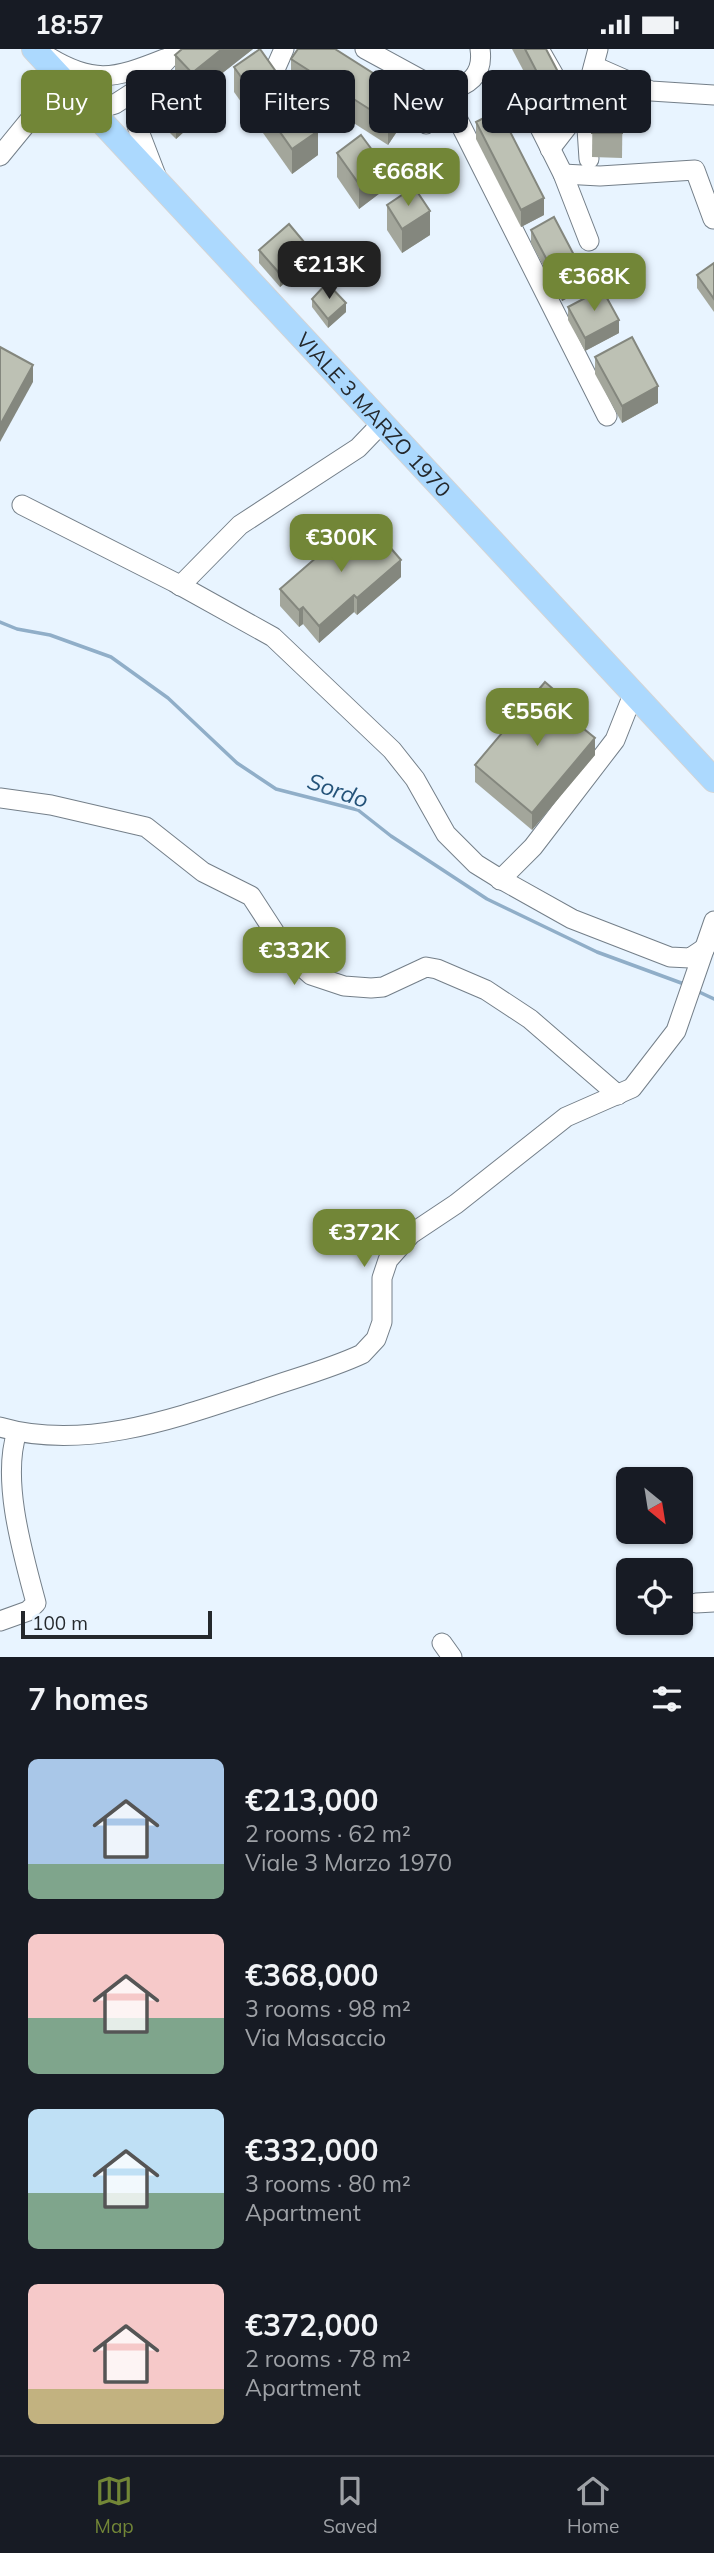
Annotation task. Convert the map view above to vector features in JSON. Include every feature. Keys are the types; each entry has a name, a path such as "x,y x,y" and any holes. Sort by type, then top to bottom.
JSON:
{"main road":[{"name":"VIALE 3 MARZO 1970","path":"35,49 55,70"},
{"name":"VIALE 3 MARZO 1970","path":"112,133 161,189 714,779"}],"street":[{"path":"35,49 84,74 113,78 171,54"},
{"path":"275,70 284,49"},
{"path":"365,49 404,70"},
{"path":"468,84 476,77 482,62 480,49"},
{"path":"539,49 568,100 574,118 550,149"},
{"path":"157,70 171,54"},
{"path":"589,159 585,98 596,57 651,91 714,95"},
{"path":"0,156 21,130"},
{"path":"140,133 161,189"},
{"path":"465,133 607,416"},
{"path":"542,133 563,174 589,241"},
{"path":"563,174 600,176 695,170 713,219"},
{"path":"180,586 240,524 358,448 382,423"},
{"path":"22,505 273,637 346,703 415,779 446,834 476,864 500,880 572,919 670,957 690,958 705,948"},
{"path":"500,880 533,847 615,740 634,692"},
{"path":"0,798 51,805 146,827 203,872 251,896 290,956 311,975 344,986 371,988 383,987 426,967 486,990 530,1019 618,1095"},
{"path":"0,1621 28,1611 36,1603 12,1483 8,1429 94,1434 171,1419 362,1354 376,1339 382,1322 382,1278 388,1260 411,1234 456,1205 566,1117 632,1088 676,1031 714,921"}],"building":[{"path":"182,49 222,49 196,70 189,70 175,55"},
{"path":"260,49 275,70 240,70 240,75 234,67"},
{"path":"298,49 335,49 369,71 369,109 355,100 355,70 308,70 291,59"},
{"path":"525,49 546,49 557,70 536,70"},
{"path":"482,119 482,133 511,133 544,198 521,210 476,122"},
{"path":"281,133 315,133 292,149"},
{"path":"361,135 384,166 359,184 337,153"},
{"path":"414,187 430,211 402,229 387,205"},
{"path":"554,217 585,276 562,288 531,230"},
{"path":"289,224 310,249 280,274 259,250"},
{"path":"714,263 714,299 697,275"},
{"path":"327,283 346,303 328,319 312,299"},
{"path":"602,289 619,320 585,338 568,307"},
{"path":"632,337 658,386 622,406 595,357"},
{"path":"0,347 33,365 0,425"},
{"path":"355,524 368,538 376,531 401,560 357,598 354,595 319,626 303,607 299,610 280,589"},
{"path":"545,682 581,713 574,721 595,738 532,813 475,765"}],"waterway":[{"name":"Sordo","path":"0,622 17,629 50,635 111,657 168,698 237,763 276,789 358,810 391,836 487,899 597,952 684,984"},
{"name":"Sordo","path":"697,991 714,999"}]}
